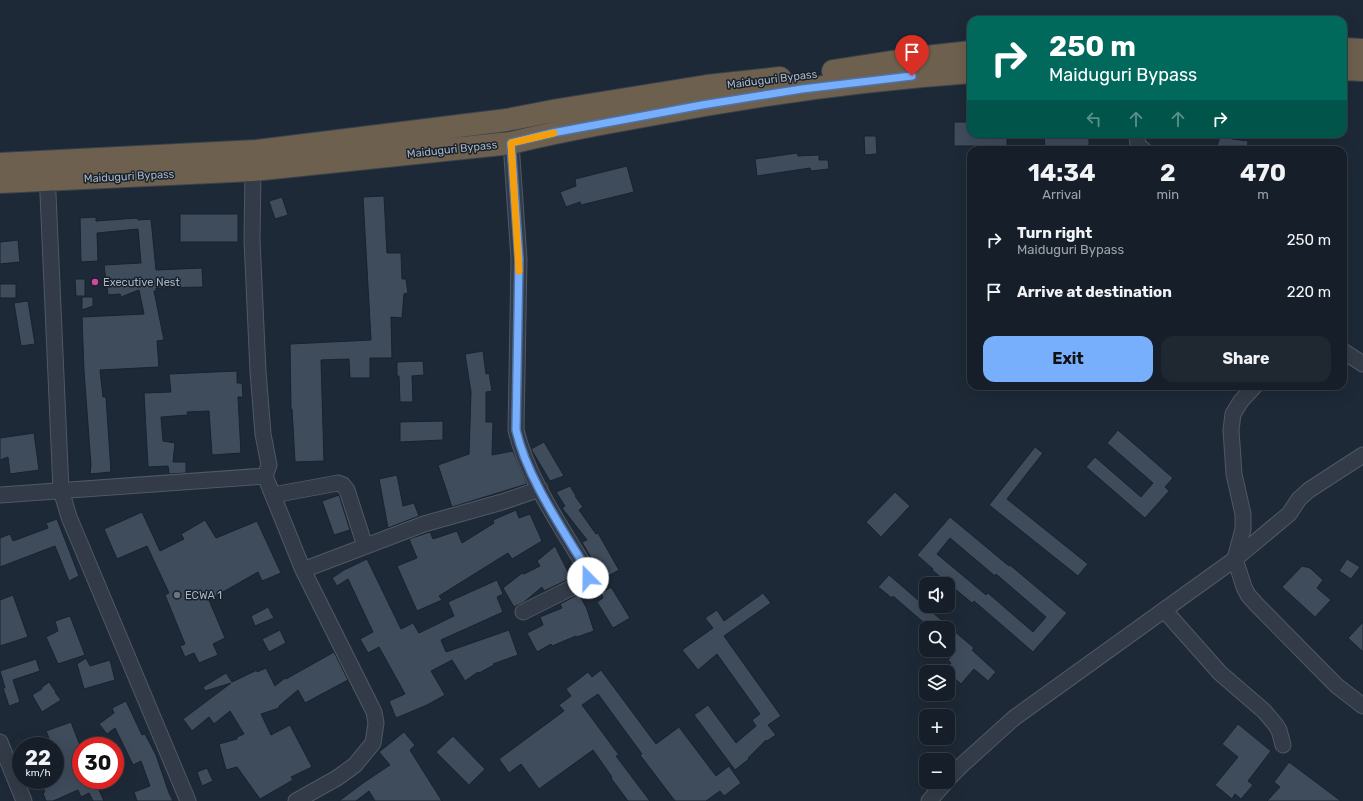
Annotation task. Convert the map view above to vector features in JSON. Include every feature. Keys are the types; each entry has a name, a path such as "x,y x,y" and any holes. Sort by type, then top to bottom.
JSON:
{"highway":[{"path":"1347,49 1363,50"},
{"name":"Maiduguri Bypass","path":"0,182 47,171 257,150 507,120 558,110 707,86 804,75 917,58 967,52"},
{"path":"1347,68 1363,70"},
{"name":"Maiduguri Bypass","path":"0,164 47,171 254,170 511,143 552,133 680,109 802,89 912,76 967,72"}],"street":[{"path":"507,120 511,143 519,259 516,430 526,461 540,489 587,570 588,578 523,612"},
{"path":"254,170 252,240 258,372 263,434 268,465 266,476 303,570 374,712 376,723 373,743 355,765 337,778 296,801"},
{"path":"47,171 61,490 69,517 188,801"},
{"path":"1347,354 1363,364"},
{"path":"1251,390 1241,401 1233,414 1231,430 1234,474 1243,514 1243,529 1235,560 1244,587 1248,595 1256,604 1337,686 1363,706"},
{"path":"955,772 1014,718 1235,560 1289,514 1299,499 1309,490 1363,455"},
{"path":"0,495 266,476"},
{"path":"273,495 338,483 343,485 347,490 365,546"},
{"path":"303,570 424,524 502,502 540,489"},
{"path":"1165,611 1220,673 1264,711 1279,730 1283,745"},
{"path":"0,742 24,801"},
{"path":"929,801 940,789"}],"building":[{"path":"954,122 967,122 967,138 1007,138 1007,146 954,146"},
{"path":"864,136 876,136 877,154 865,155"},
{"path":"1044,138 1089,138 1089,146 1045,146"},
{"path":"1220,138 1232,138 1248,141 1247,146 1217,146"},
{"path":"797,153 798,156 819,155 819,160 828,160 829,169 811,171 810,168 757,176 755,159"},
{"path":"627,166 634,192 581,205 580,202 566,207 560,192 576,186 575,179"},
{"path":"384,196 387,253 401,253 402,279 406,279 408,293 404,294 402,318 391,317 392,358 370,358 370,378 350,378 349,359 321,360 324,461 295,462 291,409 290,344 371,340 363,197"},
{"path":"282,197 288,215 275,219 269,201"},
{"path":"180,214 238,214 238,242 180,242"},
{"path":"96,217 96,221 137,218 138,220 151,219 156,270 202,268 203,287 156,288 156,291 154,291 164,340 157,341 159,367 100,370 103,397 106,397 111,472 90,474 91,465 84,371 82,317 144,314 139,290 121,297 120,294 108,295 104,265 141,263 138,229 97,233 98,261 81,262 80,218"},
{"path":"18,240 20,262 0,264 0,242"},
{"path":"75,279 85,279 85,296 76,296"},
{"path":"0,284 16,284 16,298 0,298"},
{"path":"82,297 93,297 93,306 82,310"},
{"path":"28,301 35,344 21,346 14,303"},
{"path":"483,351 486,374 489,373 492,391 486,392 486,422 493,422 492,455 513,451 527,484 452,507 438,465 469,454 471,392 465,354"},
{"path":"423,361 424,375 412,376 413,402 400,402 397,362"},
{"path":"237,371 237,383 242,383 243,397 238,397 241,453 212,455 209,411 187,412 188,415 161,417 163,441 175,443 173,462 186,462 186,473 169,474 168,466 148,467 144,393 171,392 169,374"},
{"path":"443,421 443,440 400,442 400,422"},
{"path":"1118,430 1173,478 1165,487 1169,491 1145,518 1086,467 1095,457 1141,497 1153,483 1107,443"},
{"path":"34,433 39,470 10,474 8,457 0,460 0,438"},
{"path":"544,442 564,476 550,481 531,449"},
{"path":"1035,447 1043,453 1007,499 1088,564 1078,576 989,505"},
{"path":"397,475 403,506 414,503 419,516 388,528 379,479"},
{"path":"570,486 583,507 579,510 596,534 598,533 619,570 603,579 582,542 587,540 562,508 565,506 556,492"},
{"path":"895,492 910,506 881,537 866,522"},
{"path":"339,495 350,530 334,535 322,501"},
{"path":"516,510 519,518 530,514 542,541 512,559 508,553 439,596 442,600 417,611 397,566 417,558 409,539 430,532 433,539 457,531 462,543 494,523 493,520"},
{"path":"142,512 160,551 184,539 181,534 205,520 216,538 257,521 281,573 262,581 258,572 209,600 225,638 213,644 218,655 199,663 194,653 185,657 180,646 185,644 165,595 169,593 147,546 117,559 104,529"},
{"path":"950,517 1067,613 1033,652 974,601 972,603 955,589 955,577 940,577 932,570 933,569 917,555","holes":["950,538 995,576 996,574 1046,617 1033,632 988,593 986,595 937,554"]},
{"path":"57,519 79,576 69,581 55,546 0,567 0,538 10,534 13,541 48,528 46,523"},
{"path":"555,546 571,578 544,591 542,587 524,602 514,607 503,588 522,573 524,574 540,566 537,561"},
{"path":"367,559 401,629 413,623 419,633 454,616 448,602 497,580 503,594 497,597 503,612 441,640 446,652 509,630 518,655 493,664 494,665 479,673 478,672 465,681 452,660 431,671 445,695 427,705 396,718 389,701 405,694 379,647 368,653 360,639 373,632 348,579 337,586 332,578 344,570"},
{"path":"1347,559 1360,567 1351,579 1339,571"},
{"path":"1302,566 1310,568 1323,580 1317,588 1331,600 1315,617 1282,587"},
{"path":"889,575 919,601 919,613 933,613 943,621 922,621 893,596 892,598 878,587"},
{"path":"611,587 630,618 613,628 597,602 603,598 601,593"},
{"path":"763,593 771,603 724,636 781,716 768,725 776,735 767,741 766,740 748,758 749,759 735,770 694,715 708,705 736,743 756,726 752,720 760,714 717,654 698,670 682,650 713,628 705,618 717,610 724,621"},
{"path":"579,594 587,609 594,631 577,637 576,636 552,646 551,644 537,652 527,633 543,625 540,617 562,608 560,604"},
{"path":"13,595 28,637 0,646 0,600"},
{"path":"268,607 274,618 255,626 251,616"},
{"path":"70,616 85,655 58,664 46,637 58,631 55,621"},
{"path":"1363,622 1363,652 1348,638"},
{"path":"280,630 286,643 269,652 262,639"},
{"path":"955,632 974,648 972,650 996,672 988,681 974,669 961,684 955,679 955,665 949,665 951,663 948,660 950,657 955,657"},
{"path":"334,652 348,680 305,703 298,690 279,706 279,708 261,714 271,735 290,725 312,767 291,777 293,780 260,799 237,767 226,770 219,744 237,739 237,737 244,734 230,711 214,724 209,717 192,731 183,719 231,683 205,691 203,687 226,673 232,682 257,670 257,672 266,668 275,686 285,678 286,679"},
{"path":"86,658 90,666 110,660 115,680 84,689 77,664"},
{"path":"36,659 40,671 13,680 20,702 9,706 3,688 5,688 0,671"},
{"path":"601,670 656,744 679,727 716,776 729,766 741,783 724,796 720,791 706,801 675,801 640,755 642,754 598,694 582,705 619,755 616,756 650,801 628,801 593,750 539,789 521,764 509,773 499,759 564,711 559,705 571,696 566,689 588,672 592,677"},
{"path":"49,682 61,700 42,712 32,695 42,689 41,688"},
{"path":"126,701 142,735 145,734 156,755 173,801 137,801 134,792 150,786 141,761 133,765 124,746 124,737 119,737 115,728 107,734 99,724 114,713 112,708"},
{"path":"71,722 77,737 72,737 72,789 99,789 104,801 93,801 89,793 81,797 78,790 53,801 46,801 43,793 45,792 44,789 64,789 64,737 48,737 46,731"},
{"path":"1238,724 1271,751 1248,781 1253,785 1241,799 1235,794 1232,799 1215,785 1238,757 1222,744"},
{"path":"404,732 415,745 410,750 442,801 375,801 369,791 356,801 339,801 390,765 379,752"},
{"path":"453,736 485,769 469,785 436,752"},
{"path":"1289,762 1341,801 1267,801 1280,787 1274,782"},
{"path":"207,768 213,781 202,786 197,772"}],"slow traffic":[{"path":"519,271 511,143 554,133"}],"place":[{"name":"Executive Nest","path":"95,282"},
{"name":"ECWA 1","path":"177,595"}],"route":[{"path":"588,578 587,570 540,489 526,461 516,430 519,259 511,143 552,133 702,105 802,89 912,76"}]}
